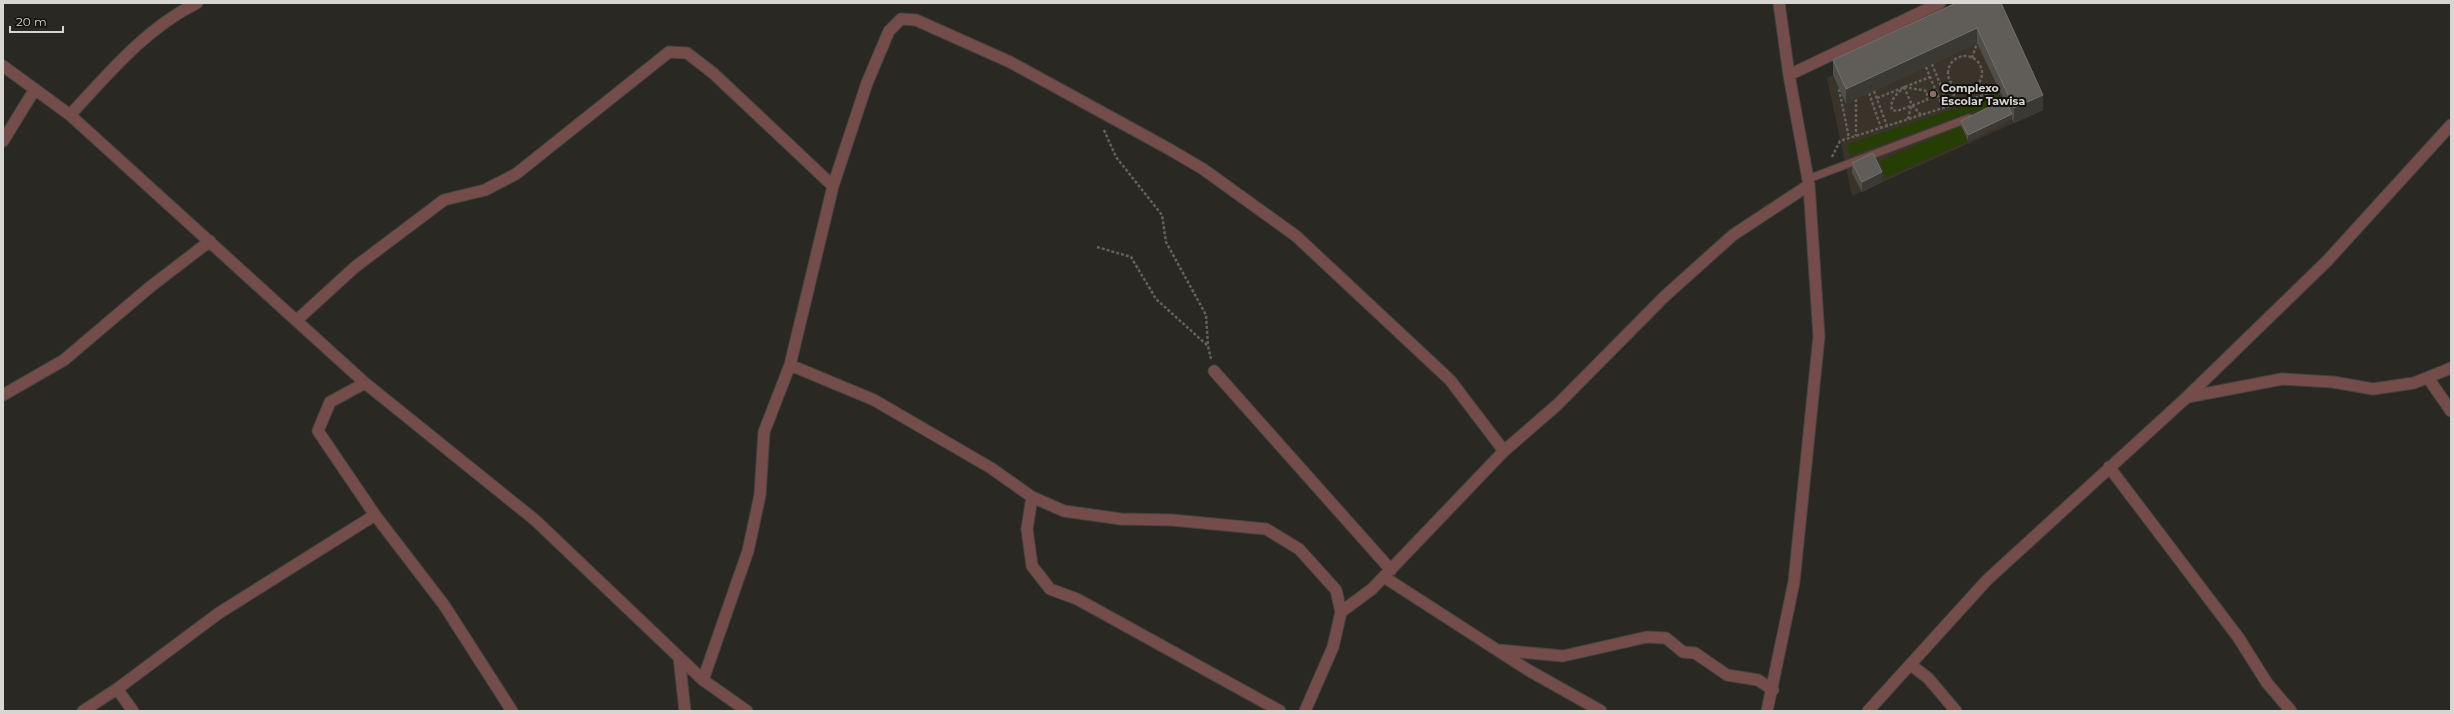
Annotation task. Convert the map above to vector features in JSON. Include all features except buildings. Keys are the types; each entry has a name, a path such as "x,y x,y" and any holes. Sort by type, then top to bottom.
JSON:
{"street":[{"path":"70,115 138,44 177,12 197,3"},
{"path":"1768,711 1794,582 1819,336 1809,182 1789,75 1779,3"},
{"path":"1789,75 1940,3"},
{"path":"703,680 748,551 760,495 764,432 790,365 832,186 867,83 889,31 901,19 916,20 1010,62 1203,169 1296,236 1450,380 1504,451"},
{"path":"297,320 355,267 444,200 485,190 516,174 669,52 687,53 713,73 832,186"},
{"path":"3,66 70,115 365,383 535,520 703,680 747,711"},
{"path":"3,141 35,89"},
{"path":"1868,711 1987,580 2187,397 2327,261 2451,125"},
{"path":"1341,612 1388,573 1504,451 1557,404 1665,296 1733,235 1809,182"},
{"path":"3,394 64,360 150,287 210,241"},
{"path":"790,365 874,400 991,468 1032,497 1064,511 1121,519 1172,520 1266,529 1299,549 1336,590 1341,612 1332,646 1305,711"},
{"path":"2187,397 2282,379 2334,382 2373,389 2414,383 2451,368"},
{"path":"1214,371 1388,573 1498,650 1601,711"},
{"path":"2428,378 2451,411"},
{"path":"365,383 330,402 318,431 375,515 444,605 512,711"},
{"path":"2109,467 2238,637 2266,683 2291,711"},
{"path":"1032,497 1027,529 1032,566 1050,589 1077,599 1280,711"},
{"path":"83,711 117,689 219,613 375,515"},
{"path":"1498,650 1563,656 1647,637 1666,638 1683,652 1695,653 1726,675 1758,680 1773,690"},
{"path":"679,657 685,711"},
{"path":"1911,665 1928,678 1956,711"},
{"path":"117,689 133,711"}],"lane":[{"path":"1809,182 1824,173 1972,117"}],"path":[{"path":"1972,58 1977,43"},
{"path":"1966,57 1972,58 1980,65 1980,81 1973,89 1958,88 1950,80 1949,69 1956,59 1966,57"},
{"path":"1932,64 1949,106"},
{"path":"1926,67 1943,108"},
{"path":"1877,98 1930,76"},
{"path":"1904,88 1912,105 1921,115"},
{"path":"1904,88 1927,91 1927,100 1897,111 1892,110 1890,105 1894,97 1904,88"},
{"path":"1949,106 1958,88"},
{"path":"1839,89 1849,138"},
{"path":"1824,173 1840,141 1999,90"},
{"path":"1874,91 1888,126"},
{"path":"1869,93 1881,128"},
{"path":"1856,99 1856,136"},
{"path":"1908,119 1912,105"},
{"path":"1094,108 1116,156 1162,215 1166,242 1206,315 1208,346 1214,371"},
{"path":"1097,247 1131,257 1156,299 1208,346"}],"shaded area":[{"name":"Complexo Escolar Tawisa","path":"1989,3 1994,3 2043,110 1852,196 1827,78"}],"green space":[{"path":"2000,94 2005,105 1981,117 1977,110 1850,156 1848,144"},
{"path":"1961,126 1968,141 1885,178 1880,161"}],"place":[{"name":"Complexo Escolar Tawisa","path":"1933,94"}]}
